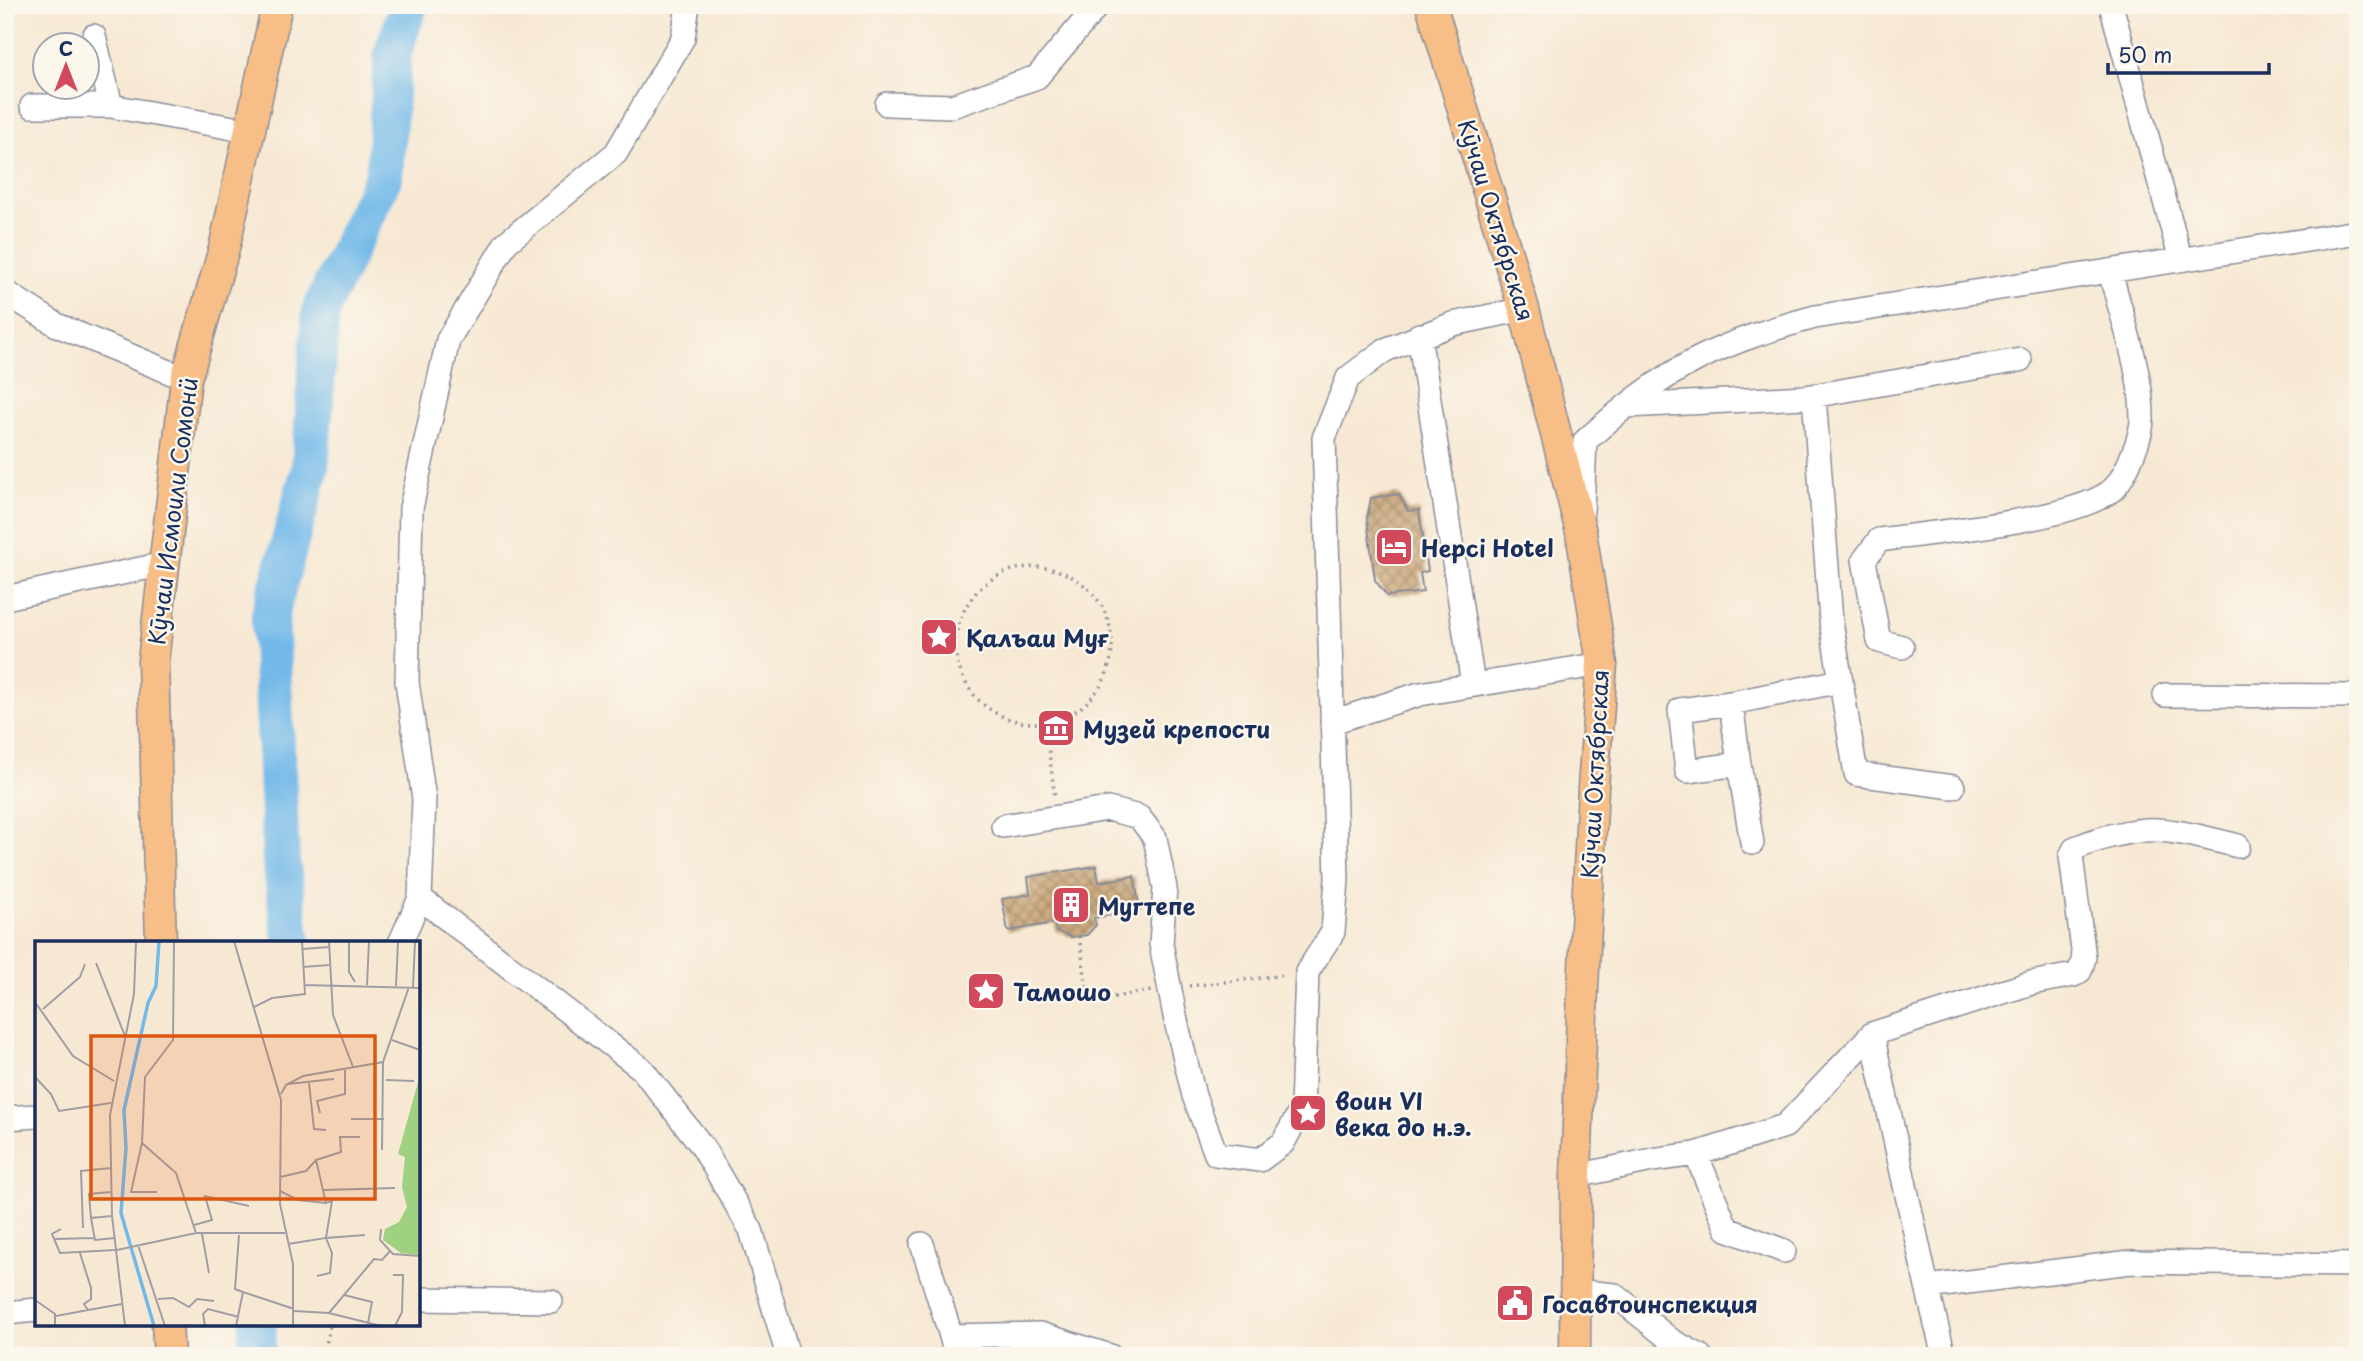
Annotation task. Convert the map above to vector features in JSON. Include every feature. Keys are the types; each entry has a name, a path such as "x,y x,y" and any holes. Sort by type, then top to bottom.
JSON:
{"main road":[{"name":"Кӯчаи Исмоили Сомонӣ","path":"161,941 153,661 186,379 224,249 277,5"},
{"name":"Кӯчаи Октябрская","path":"1431,5 1524,309 1581,532 1602,664 1592,801 1576,1176 1575,1356"},
{"path":"167,1326 169,1356"}],"street":[{"path":"401,941 420,898 424,799 407,682 411,508 448,340 506,243 617,153 682,38 688,5"},
{"path":"887,104 953,106 1037,77 1098,5"},
{"path":"2111,5 2180,260"},
{"path":"102,69 111,106"},
{"path":"32,106 111,106 250,131"},
{"path":"1581,532 1585,441 1624,406 1697,359 1771,329 1815,317 2358,232"},
{"path":"1902,647 1879,641 1874,619 1864,560 1879,540 2049,516 2082,507 2115,487 2134,449 2143,418 2137,375 2110,271"},
{"path":"5,292 57,326 186,379"},
{"path":"1003,826 1108,809 1139,817 1155,838 1164,888 1161,944 1194,1096 1216,1154 1260,1160 1283,1143 1303,1108 1307,972 1333,933 1337,879 1324,438 1348,378 1385,350 1452,324 1524,309"},
{"path":"1419,335 1473,685"},
{"path":"1624,406 1814,396 2020,360"},
{"path":"1814,396 1830,621 1856,774 1953,787"},
{"path":"5,598 164,564"},
{"path":"1332,722 1420,694 1602,664"},
{"path":"1740,764 1686,772 1681,710 1841,681"},
{"path":"2165,695 2358,696"},
{"path":"1731,703 1752,843"},
{"path":"1576,1176 1696,1154 1785,1126 1872,1034 2031,983 2074,975 2080,971 2084,958 2071,856 2076,848 2091,841 2147,830 2194,836 2238,846"},
{"path":"420,898 642,1069 702,1146 751,1230 788,1356"},
{"path":"1872,1034 1944,1356"},
{"path":"5,1118 35,1116"},
{"path":"1696,1154 1727,1229 1784,1251"},
{"path":"922,1244 953,1346 1040,1334 1110,1356"},
{"path":"1927,1287 2131,1262 2358,1265"},
{"path":"1574,1291 1615,1295 1672,1341 1700,1356"},
{"path":"420,1299 551,1301"},
{"path":"5,1313 35,1310"}],"path":[{"path":"1024,567 1055,568 1082,582 1102,605 1113,634 1111,665 1097,692 1074,713 1045,723 1014,721 986,707 966,685 956,655 958,625 971,597 995,577 1024,567"},
{"path":"1045,723 1058,817"},
{"path":"1079,936 1089,1001 1307,972"},
{"path":"324,1356 330,1326"}],"building":[{"path":"1399,494 1408,511 1419,510 1428,571 1420,573 1423,592 1387,596 1375,580 1367,519 1371,498"},
{"name":"Мугтепе","path":"1096,866 1099,882 1134,876 1140,910 1094,918 1096,925 1087,935 1071,937 1056,931 1054,923 1008,931 1002,899 1030,894 1028,877"}],"waterway":[{"path":"292,941 281,860 270,615 310,469 321,309 384,176 393,52 409,5"},
{"path":"256,1356 258,1326"}],"place":[{"name":"Hepci Hotel","path":"1394,547"},
{"name":"Қалъаи Муғ","path":"939,637"},
{"name":"Музей крепости","path":"1056,728"},
{"name":"Мугтепе","path":"1071,905"},
{"name":"Тамошо","path":"986,991"},
{"name":"воин VI века до н.э.","path":"1308,1113"},
{"name":"Госавтоинспекция","path":"1515,1303"}]}
